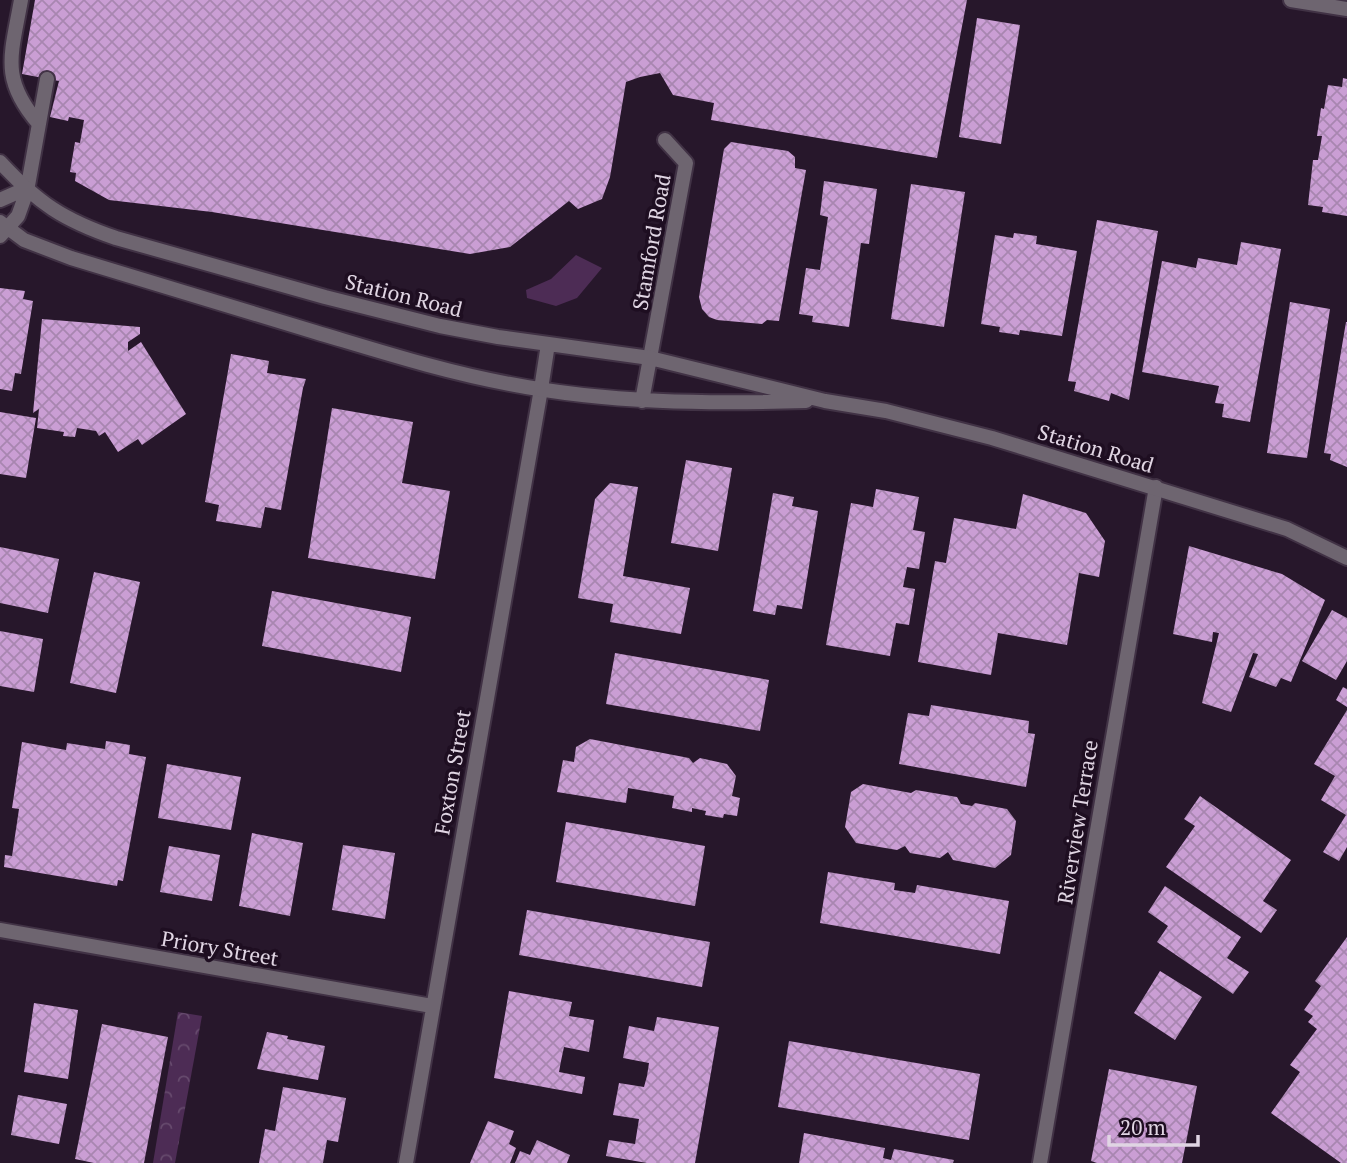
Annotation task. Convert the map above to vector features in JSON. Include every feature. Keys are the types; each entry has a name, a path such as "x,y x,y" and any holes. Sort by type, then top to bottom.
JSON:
{"street":[{"path":"20,0 10,75 16,97 39,124"},
{"path":"1291,0 1347,9"},
{"path":"3,229 22,209 47,79"},
{"name":"Stamford Road","path":"650,358 686,163 665,140"},
{"name":"Station Road","path":"0,162 26,190 68,219 129,242 440,326 650,358 825,401 886,411 965,431 1287,529 1347,558"},
{"path":"0,200 26,190"},
{"name":"Station Road","path":"3,229 45,250 412,360 488,379 541,389 642,401 825,401"},
{"name":"Foxton Street","path":"406,1163 548,344"},
{"path":"642,401 650,358"},
{"name":"Riverview Terrace","path":"1040,1163 1156,487"},
{"name":"Priory Street","path":"0,930 432,1006"}],"green space":[{"path":"576,255 602,268 577,298 556,306 527,298 526,290 551,279"},
{"path":"178,1012 202,1016 175,1163 153,1163"}],"building":[{"path":"35,0 967,0 937,158 711,120 714,103 673,95 660,73 640,77 626,82 610,177 602,199 578,209 569,201 510,247 470,254 212,212 109,200 75,181 76,173 70,172 75,142 80,143 84,120 69,117 68,121 50,117 59,81 22,74"},
{"path":"977,18 1020,25 1001,144 959,137"},
{"path":"1343,78 1347,79 1347,216 1322,212 1323,207 1308,205 1313,160 1318,160 1322,136 1317,136 1321,108 1324,109 1328,85 1342,87"},
{"path":"731,142 788,151 795,157 795,168 806,170 779,321 767,320 762,324 717,320 709,317 702,309 699,297 724,149"},
{"path":"824,181 877,189 869,244 861,243 849,327 812,322 813,316 799,314 806,268 820,270 828,217 820,215"},
{"path":"911,184 965,192 944,327 891,319"},
{"path":"1097,220 1158,231 1129,400 1111,393 1109,401 1074,391 1076,382 1068,381"},
{"path":"1014,233 1037,236 1036,244 1077,251 1062,336 1020,330 1019,335 999,332 1000,327 981,324 995,235 1013,238"},
{"path":"1241,242 1281,249 1250,422 1222,417 1224,404 1215,403 1219,386 1142,372 1162,261 1196,268 1198,258 1237,265"},
{"path":"0,288 25,291 23,299 33,301 21,374 15,373 12,391 0,389"},
{"path":"1290,302 1330,309 1307,458 1267,453"},
{"path":"42,319 140,327 140,334 128,342 128,351 141,342 186,414 142,445 138,439 118,452 105,432 99,436 96,431 77,428 75,437 63,436 64,432 37,428 39,409 33,413"},
{"path":"1346,322 1347,467 1330,460 1331,454 1324,453"},
{"path":"231,354 269,361 267,373 306,379 281,510 265,507 261,528 216,521 219,505 205,502"},
{"path":"332,408 413,422 402,483 450,491 435,579 308,558"},
{"path":"0,412 36,418 26,478 0,474"},
{"path":"686,460 732,468 718,551 671,543"},
{"path":"610,483 638,487 623,576 690,588 681,634 610,622 613,604 578,598 595,499"},
{"path":"876,489 919,497 913,530 925,532 919,569 907,567 903,587 915,589 909,625 896,623 890,656 826,645 851,503 873,507"},
{"path":"773,493 794,497 792,506 818,511 802,609 777,605 775,615 753,611"},
{"path":"1023,494 1086,513 1105,541 1099,577 1079,573 1067,645 998,633 991,675 918,662 935,561 946,563 954,518 1016,529"},
{"path":"1189,546 1282,574 1325,600 1291,682 1281,678 1276,687 1249,677 1258,654 1253,653 1231,712 1202,703 1219,633 1213,632 1212,642 1173,634"},
{"path":"0,547 59,559 48,613 0,603"},
{"path":"94,572 140,582 116,693 70,683"},
{"path":"272,591 411,617 401,672 262,646"},
{"path":"1332,610 1347,618 1347,661 1336,680 1302,661"},
{"path":"0,631 43,639 34,692 0,686"},
{"path":"615,653 769,680 760,731 606,704"},
{"path":"1343,687 1347,689 1347,707 1336,700"},
{"path":"931,705 1029,721 1028,733 1035,734 1026,787 899,764 908,713 929,716"},
{"path":"1347,710 1347,847 1339,861 1323,852 1346,815 1321,800 1335,776 1314,764"},
{"path":"590,739 689,758 693,763 700,758 727,764 736,776 732,796 740,798 737,816 724,814 723,818 705,815 706,811 692,808 692,812 672,808 674,796 628,788 626,803 557,792 563,760 574,762 576,747"},
{"path":"106,741 130,745 129,754 146,757 123,881 118,880 117,886 4,867 5,855 12,856 19,809 12,808 22,742 66,750 67,743 105,749"},
{"path":"167,764 241,777 231,830 158,818"},
{"path":"863,784 911,793 916,790 957,797 961,804 972,806 975,803 1007,809 1016,821 1011,855 995,868 953,860 948,852 940,858 910,853 905,846 897,850 856,843 845,827 851,792"},
{"path":"1200,796 1291,860 1263,901 1277,910 1261,933 1166,867 1195,826 1184,819"},
{"path":"566,822 705,846 695,906 556,882"},
{"path":"252,833 303,843 290,916 239,906"},
{"path":"343,845 395,853 385,919 332,910"},
{"path":"169,846 220,855 212,901 160,892"},
{"path":"828,872 895,883 894,890 915,893 917,885 1009,901 1000,954 820,923"},
{"path":"1165,886 1241,937 1227,958 1249,972 1233,994 1157,942 1168,926 1148,912"},
{"path":"527,910 710,942 702,987 519,955"},
{"path":"1347,937 1347,1163 1341,1163 1271,1113 1300,1072 1290,1065 1317,1029 1308,1022 1313,1016 1304,1010 1321,986 1315,981"},
{"path":"1160,971 1202,997 1175,1040 1134,1013"},
{"path":"509,991 572,1002 569,1016 594,1020 589,1052 564,1047 559,1072 585,1077 582,1094 494,1078"},
{"path":"34,1003 78,1010 68,1079 24,1072"},
{"path":"657,1017 719,1027 695,1163 647,1163 606,1156 609,1140 635,1144 639,1119 613,1115 619,1083 644,1087 647,1076 649,1063 623,1058 629,1026 654,1031"},
{"path":"102,1024 168,1037 144,1163 94,1163 75,1159"},
{"path":"267,1032 288,1036 287,1039 325,1046 318,1080 257,1069"},
{"path":"789,1041 980,1074 969,1140 778,1107"},
{"path":"1109,1069 1197,1086 1182,1163 1091,1161"},
{"path":"283,1087 346,1098 338,1142 327,1140 323,1163 259,1163 265,1129 275,1131"},
{"path":"18,1095 67,1104 59,1144 11,1135"},
{"path":"488,1121 514,1131 509,1144 516,1148 510,1163 470,1163"},
{"path":"804,1133 885,1148 883,1158 891,1160 894,1149 954,1160 953,1163 799,1163"},
{"path":"537,1140 570,1155 567,1163 515,1163 520,1151 530,1155"}]}
